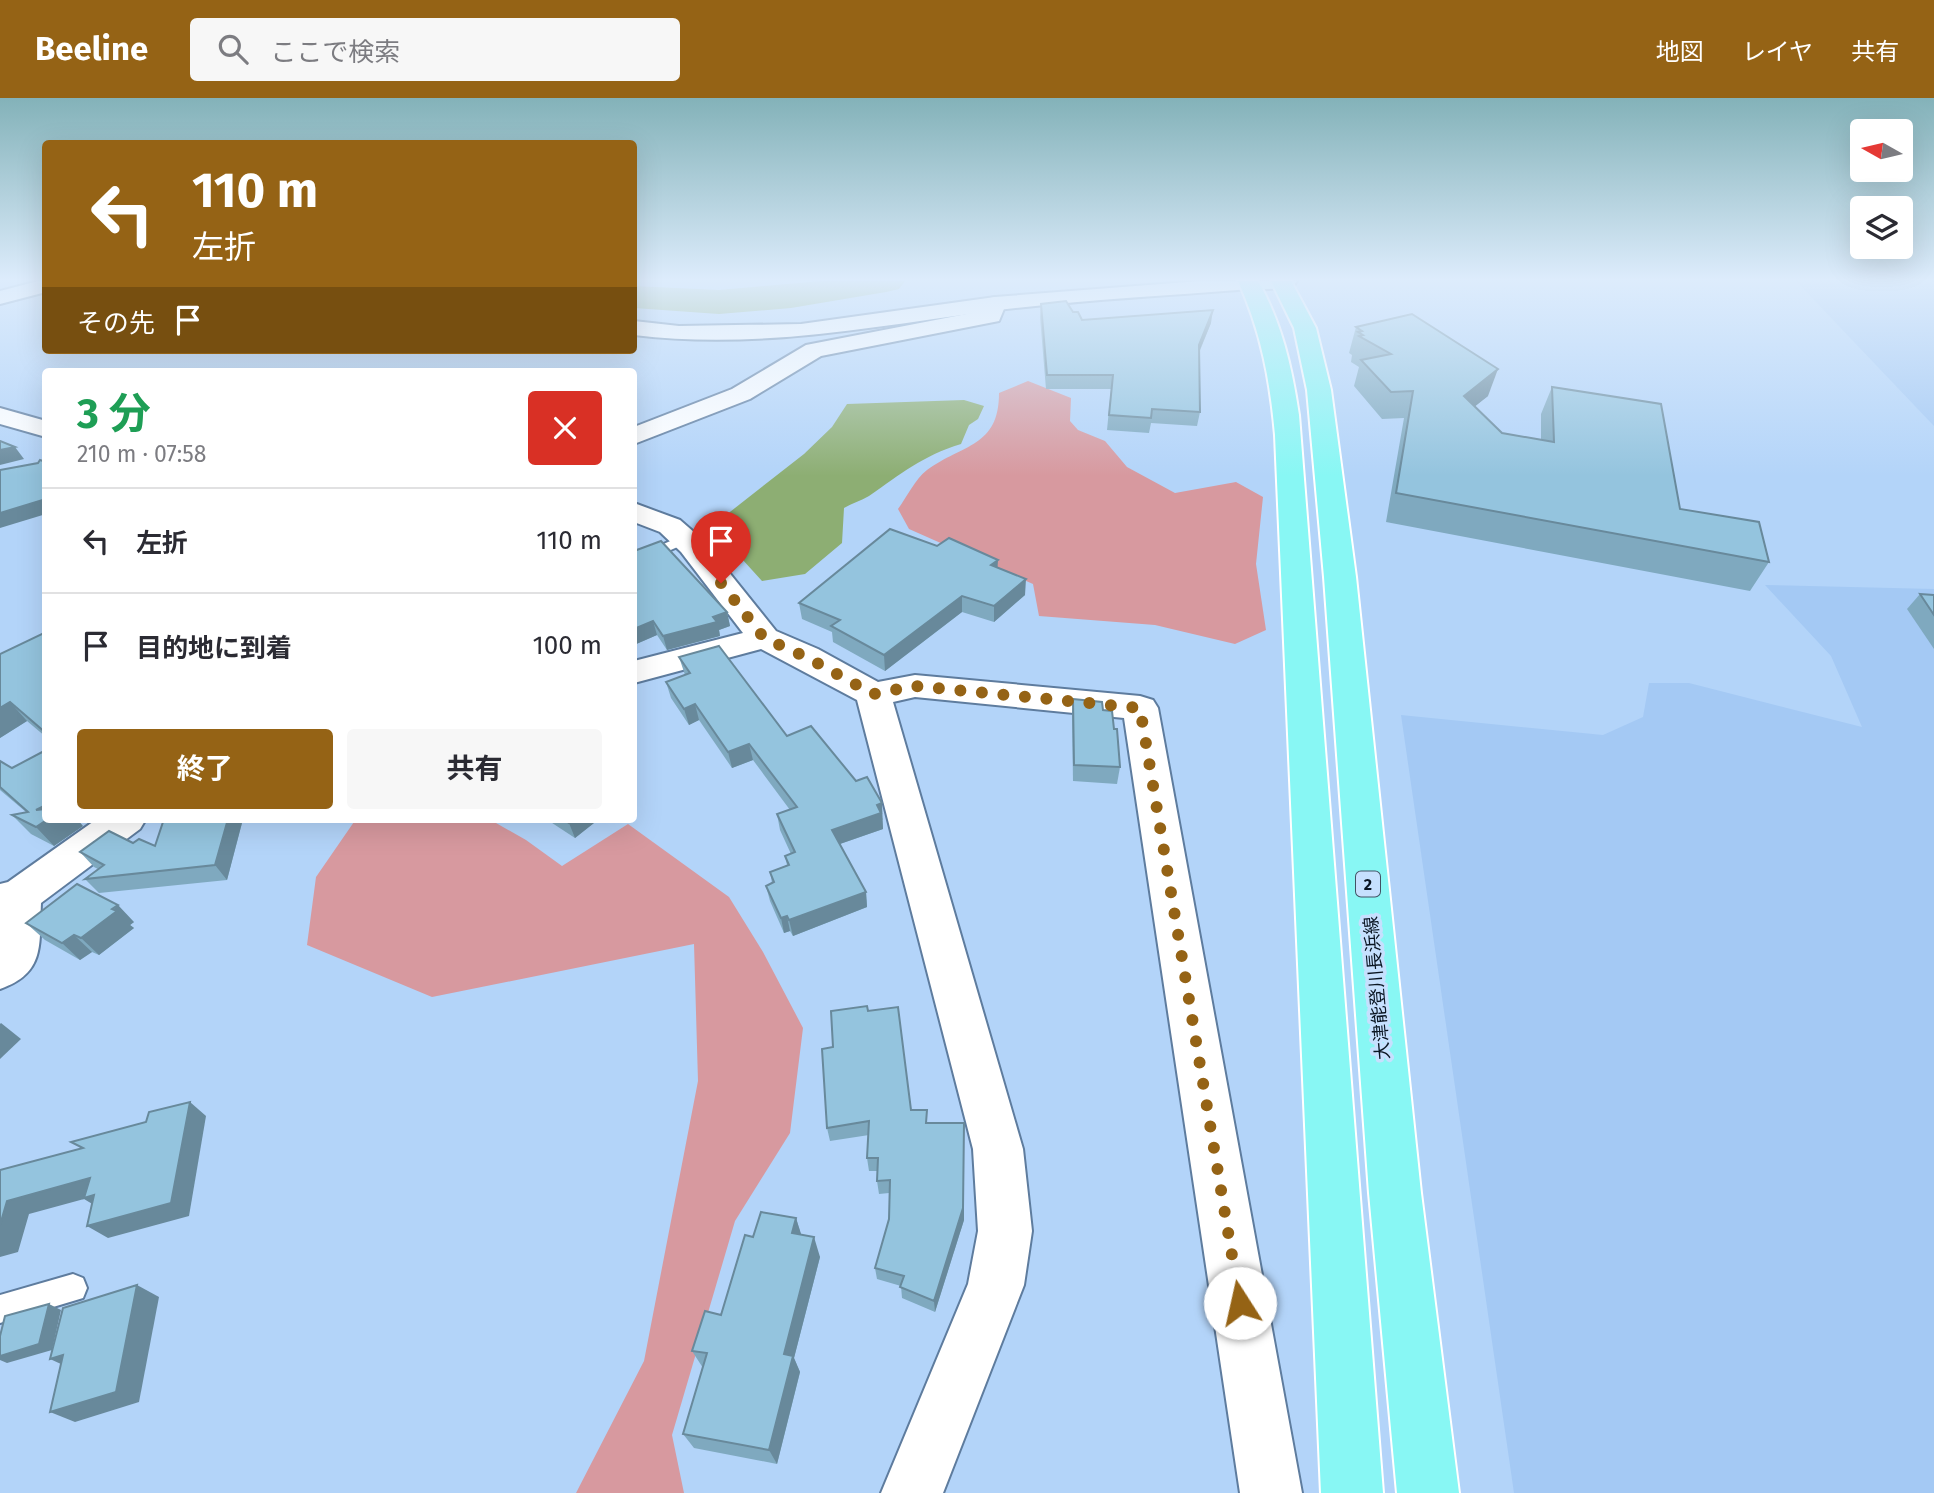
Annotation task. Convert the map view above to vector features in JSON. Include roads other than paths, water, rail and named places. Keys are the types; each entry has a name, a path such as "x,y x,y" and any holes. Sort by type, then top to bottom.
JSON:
{"main road":[{"path":"1273,346 1285,397 1288,435 1352,1493"},
{"name":"大津能登川長浜線","path":"1309,346 1319,390 1340,577 1395,1193 1428,1493"}],"street":[{"path":"637,435 741,394 814,350 834,346"},
{"path":"0,416 42,428"},
{"path":"637,513 670,526 684,539 764,638 806,657 873,694 915,686 1140,708 1271,1493"},
{"path":"637,671 764,638"},
{"path":"873,694 998,1149 1005,1231 996,1285 912,1493"},
{"path":"0,970 16,957 10,898 120,823"}],"lane":[{"path":"637,561 684,539"},
{"path":"0,1309 74,1288"}]}
